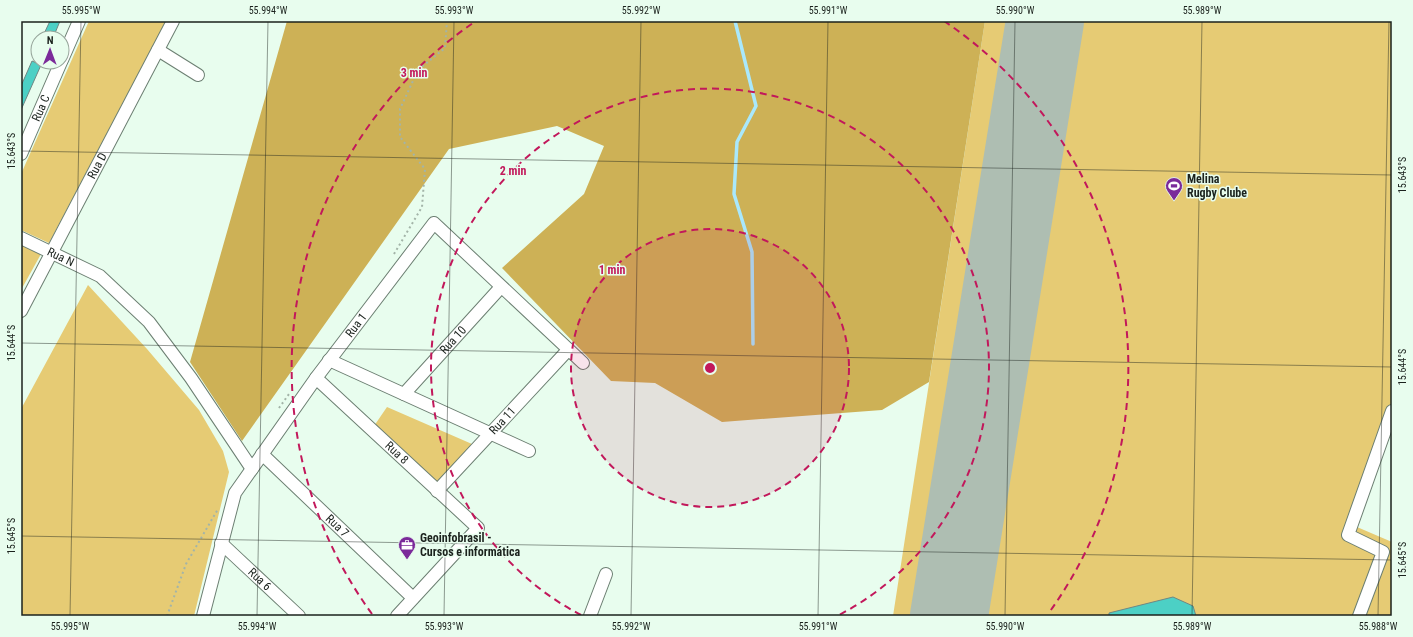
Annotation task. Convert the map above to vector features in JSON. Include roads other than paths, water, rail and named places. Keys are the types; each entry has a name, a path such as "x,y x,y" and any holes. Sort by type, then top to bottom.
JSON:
{"street":[{"name":"Rua C","path":"70,42 79,21"},
{"name":"Rua D","path":"21,311 173,21"},
{"path":"158,50 198,75"},
{"name":"Rua C","path":"21,154 58,70"},
{"name":"Rua 1","path":"203,616 235,493 316,378 434,223 583,363"},
{"name":"Rua N","path":"21,238 100,276 149,322 191,378 252,469"},
{"name":"Rua 10","path":"404,394 501,287"},
{"name":"Rua 11","path":"436,490 568,350"},
{"path":"330,360 529,450"},
{"name":"Rua 8","path":"316,378 478,528 413,598"},
{"path":"1359,616 1383,552 1348,535 1392,411"},
{"name":"Rua 7","path":"262,454 413,598"},
{"name":"Rua 6","path":"221,543 295,615"},
{"path":"590,616 606,574"},
{"path":"402,615 413,598"}],"waterway":[{"path":"735,21 756,106 737,142 734,194 752,252 753,344"}],"place":[{"name":"Melina Rugby Clube","path":"1174,201"},
{"name":"Geoinfobrasil - Cursos e informática","path":"407,560"}]}
